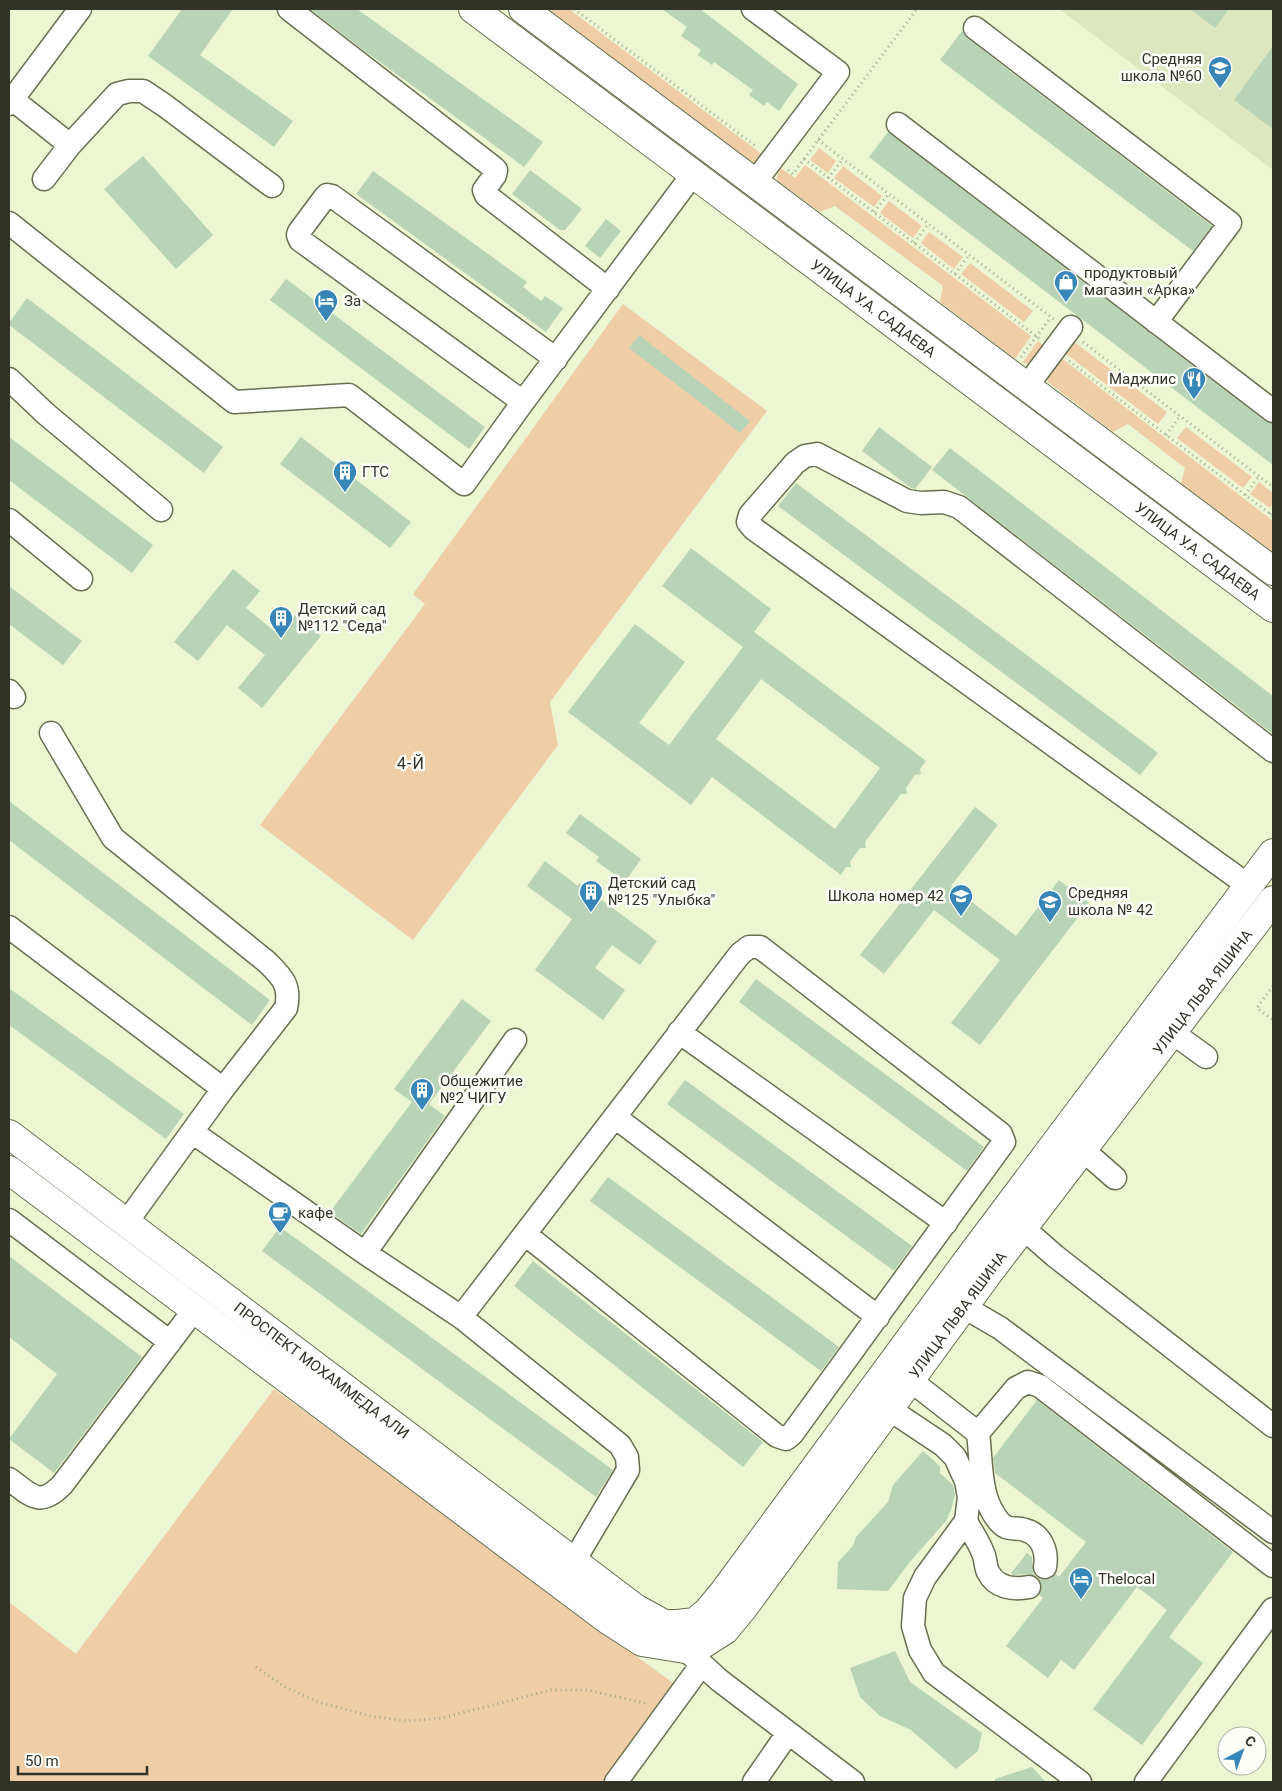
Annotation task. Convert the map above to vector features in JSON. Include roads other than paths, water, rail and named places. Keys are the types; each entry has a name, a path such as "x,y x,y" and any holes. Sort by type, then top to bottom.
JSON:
{"main road":[{"name":"УЛИЦА У.А. САДАЕВА","path":"473,9 1273,608"},
{"name":"УЛИЦА У.А. САДАЕВА","path":"523,9 1273,571"},
{"name":"УЛИЦА ЛЬВА ЯШИНА","path":"608,1620 642,1642 693,1657 702,1644 725,1630 744,1607 879,1402 970,1257 1273,854"},
{"name":"УЛИЦА ЛЬВА ЯШИНА","path":"664,1624 695,1622 707,1612 879,1402 910,1380 1023,1228 1273,900"},
{"name":"ПРОСПЕКТ МОХАММЕДА АЛИ","path":"9,1134 635,1608 664,1624"},
{"name":"ПРОСПЕКТ МОХАММЕДА АЛИ","path":"9,1170 608,1620"}],"street":[{"path":"70,145 10,102 80,9"},
{"path":"289,9 494,168 496,173 484,190 486,195 608,289"},
{"path":"753,9 838,72 755,182"},
{"path":"975,28 1230,224 1156,322"},
{"path":"44,179 70,145 117,94 129,91 142,91 164,105 272,186"},
{"path":"898,124 1273,411"},
{"path":"9,223 234,402 349,395 464,484 693,174"},
{"path":"523,402 298,238 299,232 325,197 327,195 332,196 556,359"},
{"path":"1027,386 1070,329"},
{"path":"9,379 46,414 161,510"},
{"path":"1249,886 754,529 748,522 750,515 794,463 805,456 817,454 907,501 921,503 944,502 959,507 1273,751"},
{"path":"9,520 81,579"},
{"path":"51,733 113,838 267,962 282,976 287,985 288,999 286,1008 223,1090 126,1223"},
{"path":"9,927 223,1090"},
{"path":"461,1317 679,1032 740,954 749,947 760,947 1001,1134 1004,1142 878,1317 792,1434 786,1439 777,1436 525,1234"},
{"path":"679,1032 946,1223"},
{"path":"1173,1033 1206,1057"},
{"path":"365,1253 515,1040"},
{"path":"615,1117 878,1317"},
{"path":"192,1132 365,1253 461,1317 620,1445 627,1457 628,1470 574,1561"},
{"path":"1083,1150 1115,1178"},
{"path":"9,1220 170,1342"},
{"path":"1023,1228 1055,1256 1273,1426"},
{"path":"964,1307 1000,1328 1273,1532"},
{"path":"9,1479 31,1496 42,1499 52,1494 62,1484 194,1310"},
{"path":"910,1380 978,1433 986,1497 991,1510 1006,1527 1027,1530 1036,1536 1046,1553 1045,1567"},
{"path":"978,1433 1016,1388 1028,1382 1040,1386 1273,1566"},
{"path":"879,1402 942,1445 955,1458 966,1481 969,1497 966,1521 924,1577 915,1598 913,1626 920,1650 934,1673 1080,1782"},
{"path":"966,1521 983,1552 988,1572 994,1580 1002,1586 1011,1589 1029,1587"},
{"path":"1146,1782 1273,1609"},
{"path":"664,1624 693,1657 719,1680 853,1782"},
{"path":"616,1782 670,1708 693,1657"},
{"path":"754,1782 788,1733"}],"place":[{"name":"Средняя школа №60","path":"1220,89"},
{"name":"продуктовый магазин «Арка»","path":"1066,303"},
{"name":"За","path":"326,322"},
{"name":"Маджлис","path":"1194,400"},
{"name":"ГТС","path":"345,493"},
{"name":"Детский сад №112 \"Седа\"","path":"281,639"},
{"name":"Детский сад №125 \"Улыбка\"","path":"591,913"},
{"name":"Школа номер 42","path":"961,917"},
{"name":"Средняя школа № 42","path":"1050,923"},
{"name":"Общежитие №2 ЧИГУ","path":"422,1111"},
{"name":"кафе","path":"280,1234"},
{"name":"Thelocal","path":"1081,1600"}],"district":[{"name":"4-Й","path":"411,763"}]}
